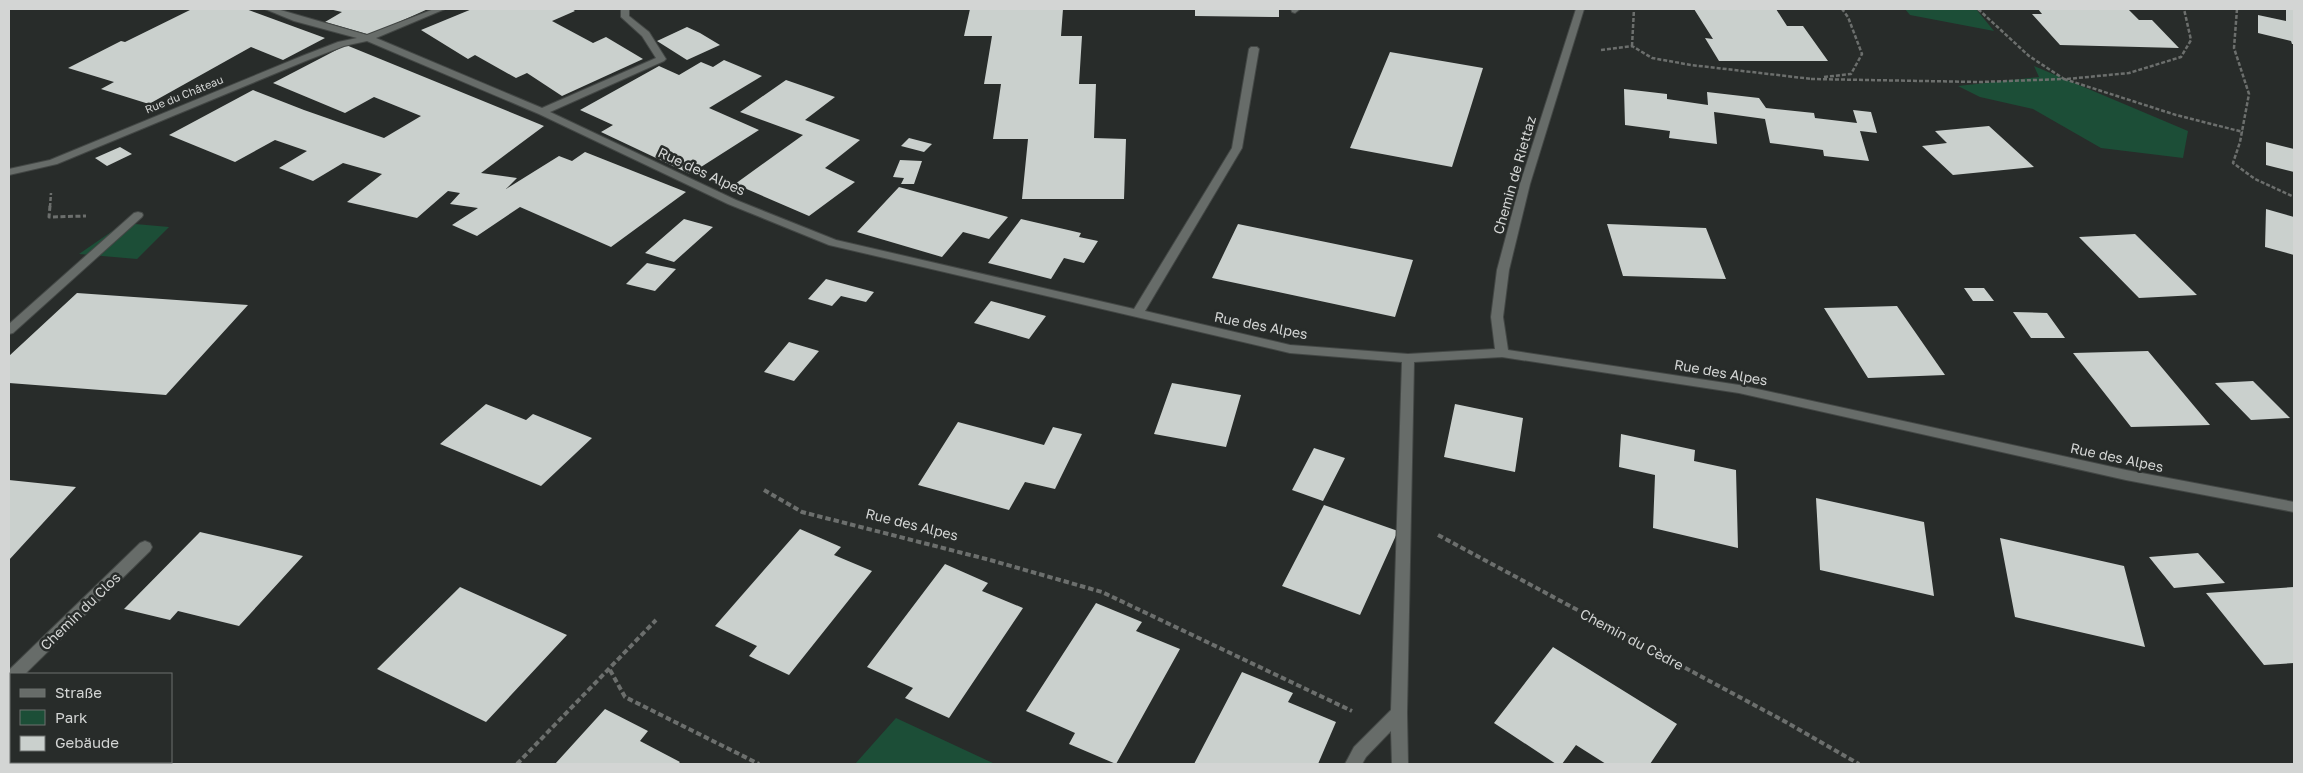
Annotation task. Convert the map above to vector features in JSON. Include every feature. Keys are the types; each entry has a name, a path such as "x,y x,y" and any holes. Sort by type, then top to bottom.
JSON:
{"street":[{"name":"Rue des Alpes","path":"269,9 297,19 368,38 542,112 732,202 833,243 1290,349 1408,358 1502,352 1739,389 2126,475 2294,507"},
{"name":"Rue du Château","path":"9,172 53,162 305,58 341,44 368,38 441,9"},
{"path":"542,112 660,59 646,34 625,17 625,9"},
{"name":"Chemin de Riettaz","path":"1502,352 1497,317 1503,270 1525,184 1580,9"},
{"path":"1137,314 1237,148 1254,49"},
{"path":"9,330 138,215"},
{"path":"1400,764 1408,358"},
{"name":"Chemin du Clos","path":"16,673 145,547"},
{"path":"1353,764 1360,752 1400,713"}],"path":[{"path":"1632,46 1634,9"},
{"path":"1812,79 1851,74 1862,54 1848,17 1842,9"},
{"path":"1978,9 2011,42 2044,69 2064,80 2176,115 2242,132"},
{"path":"1567,54 1632,46 1652,58 1691,65 1812,79 1980,82 2064,80 2129,73 2181,57 2191,40 2184,9"},
{"path":"2237,9 2234,48 2249,94 2242,132 2233,163 2255,179 2294,197"},
{"path":"53,162 49,217 138,215"},
{"name":"Rue des Alpes","path":"764,490 802,512 990,560 1102,592 1330,699 1383,728"},
{"name":"Chemin du Cèdre","path":"1404,517 1784,720 1859,764"},
{"path":"517,764 539,739 610,670 656,620"},
{"path":"610,670 625,697 759,764"}],"green space":[{"path":"1905,9 1976,9 1994,31 1910,15"},
{"path":"2034,66 2188,131 2183,158 2101,148 2033,109 1980,97 1958,86 2039,77"},
{"path":"124,223 169,227 137,259 79,254"},
{"path":"896,718 995,764 855,764"}],"building":[{"path":"192,9 246,9 325,38 283,60 251,47 149,104 101,89 114,82 68,68 121,41 125,42"},
{"path":"329,9 428,9 370,35 325,22 342,12"},
{"path":"472,9 572,9 575,11 552,21 593,43 606,37 643,59 562,96 527,73 516,78 475,55 468,59 421,30"},
{"path":"970,9 1063,9 1061,36 1082,36 1079,84 1096,84 1094,138 1126,139 1124,199 1022,199 1028,139 993,139 1001,84 984,84 992,36 964,36"},
{"path":"1195,9 1279,9 1279,17 1195,16"},
{"path":"1694,9 1776,9 1787,26 1803,26 1828,61 1719,61 1705,38 1713,39"},
{"path":"2038,9 2128,9 2139,20 2152,20 2179,48 2060,45 2032,14 2042,14"},
{"path":"2286,9 2294,9 2294,44 2291,41 2258,33 2258,15 2286,21"},
{"path":"687,27 720,45 687,60 657,41"},
{"path":"346,45 544,126 481,173 517,178 506,189 559,156 572,161 585,152 686,192 611,247 520,207 477,236 452,225 478,208 450,204 460,193 448,191 417,218 347,202 382,174 343,163 313,181 279,168 307,151 275,140 235,162 169,135 253,90 384,138 421,116 374,97 345,113 273,83"},
{"path":"1390,52 1483,68 1452,167 1350,148"},
{"path":"724,60 762,76 709,108 759,130 690,174 601,132 613,125 580,110 659,66 679,75 701,62 713,67"},
{"path":"786,80 835,97 805,120 860,140 825,168 855,182 809,216 735,184 803,135 740,112"},
{"path":"1624,89 1667,94 1667,99 1708,105 1707,92 1759,98 1766,108 1814,113 1815,118 1857,123 1853,110 1871,112 1877,133 1860,131 1869,161 1824,156 1823,150 1770,143 1765,119 1714,112 1717,144 1669,138 1670,131 1625,125"},
{"path":"1989,126 2034,167 1953,175 1922,146 1947,143 1935,131"},
{"path":"909,138 932,144 924,152 901,146"},
{"path":"2266,142 2294,149 2294,172 2266,165"},
{"path":"120,147 132,154 107,166 95,158"},
{"path":"900,160 922,161 914,184 901,184 904,178 893,177"},
{"path":"899,187 1008,217 989,239 963,232 942,257 857,232"},
{"path":"2266,209 2294,217 2294,255 2265,247"},
{"path":"684,219 713,227 674,262 645,253"},
{"path":"1021,219 1081,233 1079,237 1098,241 1084,263 1064,258 1051,279 988,263"},
{"path":"1238,224 1413,260 1395,317 1212,278"},
{"path":"1607,224 1706,228 1726,279 1623,276"},
{"path":"2135,234 2197,295 2139,298 2079,237"},
{"path":"647,263 676,269 655,291 626,284"},
{"path":"826,279 874,292 866,302 841,296 832,306 808,299"},
{"path":"1964,288 1984,288 1994,301 1973,301"},
{"path":"77,293 248,305 166,395 9,383 9,356"},
{"path":"991,301 1046,316 1029,339 974,323"},
{"path":"1897,306 1945,375 1868,378 1824,308"},
{"path":"2013,312 2047,313 2065,338 2031,338"},
{"path":"789,342 819,351 794,381 764,372"},
{"path":"2148,351 2210,425 2131,427 2073,353"},
{"path":"2253,381 2290,418 2251,420 2215,383"},
{"path":"1172,383 1241,395 1226,447 1154,434"},
{"path":"486,404 526,420 533,414 592,438 541,486 440,444"},
{"path":"1455,404 1523,418 1515,472 1444,457"},
{"path":"958,422 1044,445 1053,427 1082,434 1055,489 1025,482 1009,510 918,485"},
{"path":"1621,434 1695,450 1694,461 1736,470 1738,548 1653,528 1655,475 1619,467"},
{"path":"1314,448 1345,458 1323,501 1292,490"},
{"path":"9,480 76,487 9,560"},
{"path":"1816,498 1924,522 1934,596 1820,570"},
{"path":"1324,505 1398,531 1360,615 1282,586"},
{"path":"800,529 841,547 834,555 872,571 789,675 749,656 757,646 715,626"},
{"path":"200,532 303,556 239,626 178,611 170,620 124,609"},
{"path":"2000,538 2124,566 2145,647 2015,617"},
{"path":"2198,553 2225,583 2174,588 2149,557"},
{"path":"945,564 988,583 982,591 1023,608 949,718 905,698 913,688 867,667"},
{"path":"460,587 567,635 486,722 377,669"},
{"path":"2294,587 2294,663 2264,665 2206,593"},
{"path":"1096,603 1142,622 1136,631 1180,649 1116,764 1069,744 1075,733 1026,711"},
{"path":"1553,647 1677,724 1650,764 1606,764 1576,745 1562,764 1556,764 1494,723"},
{"path":"1242,672 1293,693 1288,702 1336,722 1318,764 1194,764"},
{"path":"605,709 648,731 640,741 680,762 678,764 555,764"}]}
